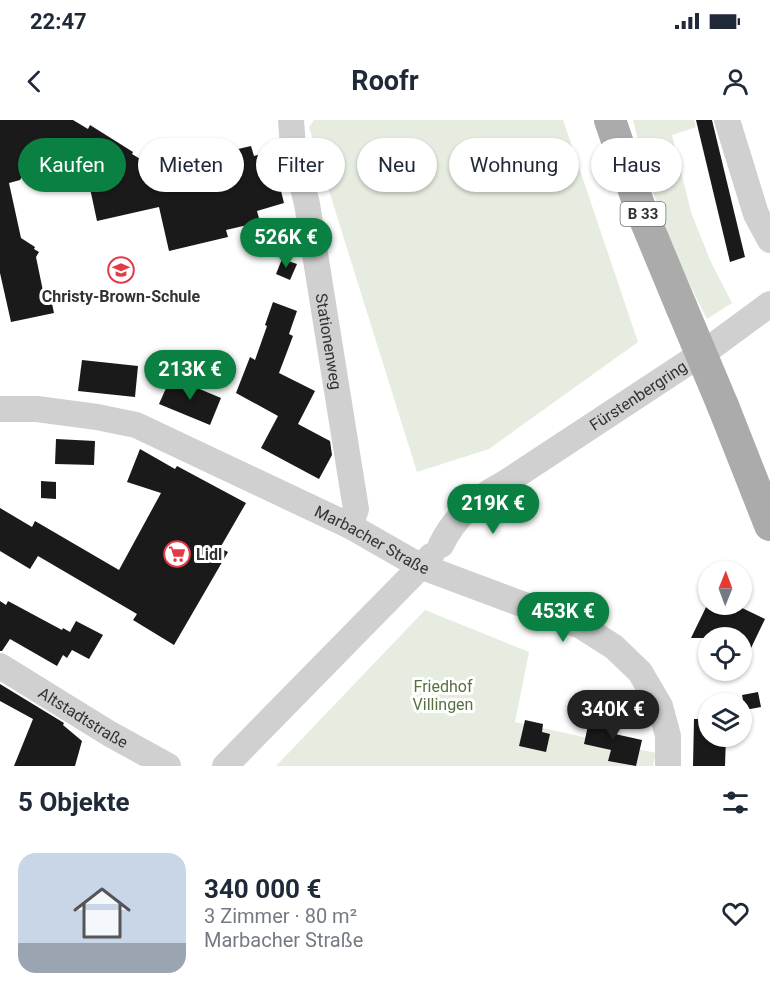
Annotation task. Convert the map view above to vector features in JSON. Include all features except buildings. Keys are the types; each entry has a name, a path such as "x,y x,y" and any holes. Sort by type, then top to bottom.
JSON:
{"main road":[{"name":"B 33","path":"610,120 639,205 770,525"}],"street":[{"name":"Stationenweg","path":"291,120 293,147 307,204 356,509 350,526"},
{"path":"727,120 756,214 770,240"},
{"name":"Fürstenbergring","path":"225,766 441,545 460,536 470,528 491,506 505,483 713,346 770,304"},
{"name":"Marbacher Straße","path":"0,409 37,409 136,425 350,526 420,566 581,626 614,647 640,672 660,706 668,736 668,766"},
{"name":"Altstadtstraße","path":"0,666 110,734 168,766"}],"green space":[{"path":"314,120 563,120 569,138 449,138 449,192 579,192 579,167 638,342 489,449 417,472 329,192 345,192 345,138 312,138 309,127"},
{"path":"633,120 694,120 696,127 672,135 673,138 638,138"},
{"path":"682,176 691,212 710,260 732,303 707,319 684,271 654,192 682,192"},
{"name":"Friedhof Villingen","path":"425,610 529,652 515,722 656,753 653,766 276,766"}],"place":[{"name":"Christy-Brown-Schule","path":"121,270"},
{"name":"Lidl","path":"177,554"}]}
